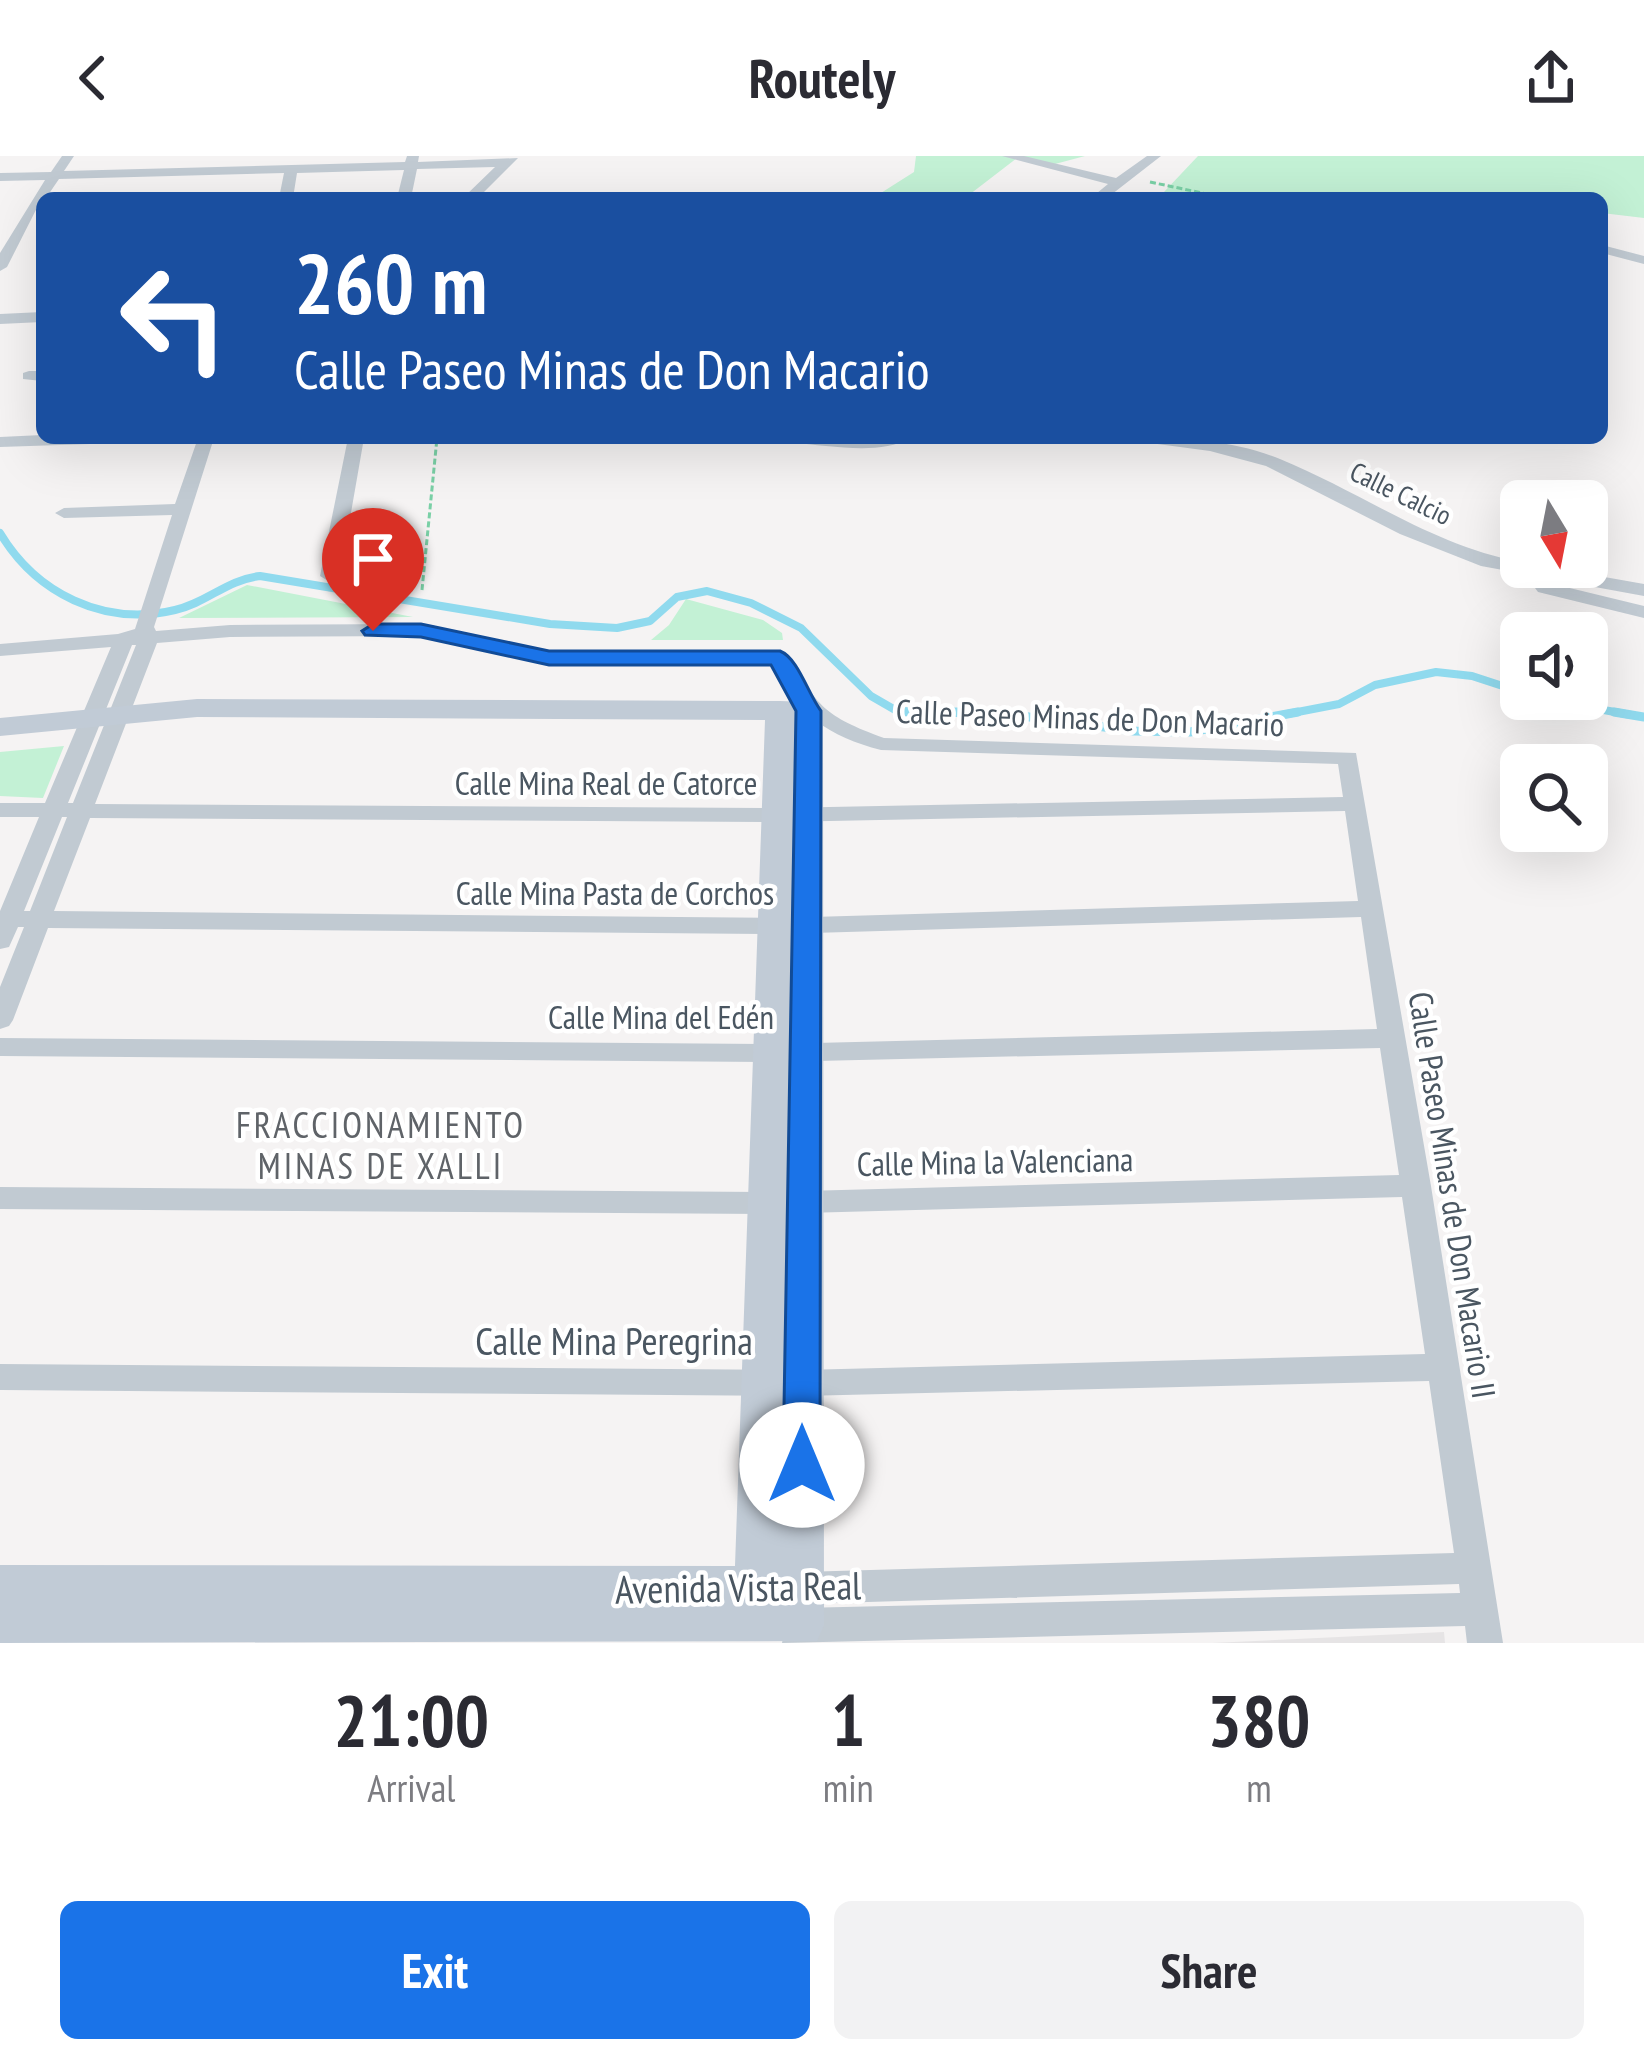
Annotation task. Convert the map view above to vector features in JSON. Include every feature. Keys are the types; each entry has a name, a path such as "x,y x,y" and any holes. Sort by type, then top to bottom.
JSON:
{"street":[{"path":"43,192 68,156"},
{"path":"145,172 153,156"},
{"path":"1008,156 1121,179"},
{"path":"1105,192 1155,156"},
{"path":"0,177 145,172 174,178 231,163 291,167 317,161 510,159"},
{"path":"476,192 510,159"},
{"path":"405,192 411,161"},
{"path":"287,192 291,167"},
{"path":"0,267 36,203"},
{"path":"0,222 36,221"},
{"path":"1608,251 1644,260"},
{"path":"0,319 36,317"},
{"path":"0,442 36,441"},
{"path":"3,926 53,811 102,725 143,626 204,444"},
{"path":"330,576 355,444"},
{"name":"Calle Calcio","path":"1196,444 1272,462 1406,530 1488,562"},
{"path":"64,513 183,509"},
{"path":"1488,562 1644,590"},
{"path":"1488,562 1515,578 1644,612"},
{"path":"0,650 143,626 421,631 549,658 780,658 800,715 793,815 786,1202 760,1383 778,1619"},
{"path":"0,728 800,715"},
{"name":"Calle Paseo Minas de Don Macario","path":"800,715 898,747 1348,758"},
{"path":"0,742 102,725"},
{"path":"0,1020 82,812 102,725"},
{"name":"Calle Paseo Minas de Don Macario II","path":"1348,758 1483,1626"},
{"name":"Calle Mina Real de Catorce","path":"0,810 793,815 1355,804"},
{"name":"Calle Mina Pasta de Corchos","path":"3,926 39,920 793,926 1373,909"},
{"name":"Calle Mina del Edén","path":"0,1048 791,1053 1393,1038"},
{"name":"Calle Mina la Valenciana","path":"0,1198 786,1202 1417,1186"},
{"path":"778,1619 802,1383 786,1202"},
{"name":"Calle Mina Peregrina","path":"0,1377 802,1383 1443,1367"},
{"name":"Avenida Vista Real","path":"778,1619 1110,1578 1475,1568"},
{"path":"1110,1578 1115,1618"},
{"name":"Avenida Vista Real","path":"0,1587 258,1606 778,1619 1115,1618 1483,1626"},
{"name":"Avenida Vista Real","path":"0,1623 258,1606"}],"path":[{"path":"1121,179 1193,192"},
{"path":"422,590 436,444"}],"shaded area":[{"path":"1444,1632 1445,1643 1212,1643"}],"green space":[{"path":"916,156 1085,156 1055,164 1017,158 973,192 882,192 914,172"},
{"path":"1198,156 1644,156 1644,218 1608,214 1608,192 1164,192"},
{"path":"247,585 413,617 179,618"},
{"path":"686,599 763,620 782,633 783,640 651,640 669,625"},
{"path":"64,746 43,798 0,796 0,752"}],"waterway":[{"path":"0,533 32,573 52,588 97,609 122,614 175,610 260,576 550,624 617,628 650,621 677,597 707,591 751,603 801,628 871,696 897,711 926,712"},
{"path":"1287,714 1339,704 1375,685 1436,672 1500,685"},
{"path":"1608,711 1621,713"},
{"path":"901,712 926,712"},
{"path":"926,712 972,712"},
{"path":"926,712 1014,715"},
{"path":"992,712 1134,731 1190,732 1287,714"},
{"path":"1287,714 1298,712"},
{"path":"1614,712 1621,713"},
{"path":"1621,713 1644,717"},
{"path":"1621,713 1631,715"},
{"path":"1282,715 1287,714"}],"district":[{"name":"FRACCIONAMIENTO MINAS DE XALLI","path":"381,1144"}],"route":[{"path":"373,631 421,631 549,658 780,658 793,691 808,711 802,1465"}]}
